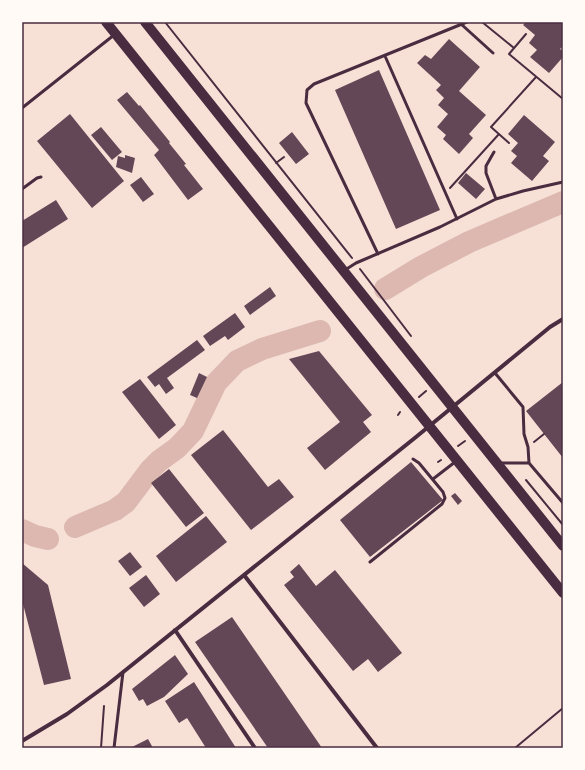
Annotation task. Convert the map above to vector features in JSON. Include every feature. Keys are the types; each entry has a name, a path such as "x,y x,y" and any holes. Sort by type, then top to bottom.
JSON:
{"main road":[{"path":"106,22 563,593"},
{"path":"145,22 563,546"}],"street":[{"path":"22,741 67,714 123,672 430,426 550,327 563,319"},
{"path":"244,575 377,748"},
{"path":"175,630 255,748"}],"lane":[{"path":"378,254 306,103 307,90 314,84 466,22"},
{"path":"461,24 493,53"},
{"path":"22,108 116,34"},
{"path":"385,56 457,218"},
{"path":"494,152 486,166 486,173 496,199"},
{"path":"22,189 37,178 41,177"},
{"path":"343,271 356,263 496,199 518,192 563,182"},
{"path":"495,373 523,407 524,434 528,447 529,463 563,504"},
{"path":"370,562 442,504 445,498 433,479 419,463 413,459"},
{"path":"433,479 457,461"},
{"path":"496,463 529,463"},
{"path":"114,748 123,672"}],"path":[{"path":"165,22 356,263 413,338"},
{"path":"482,22 514,48"},
{"path":"526,34 509,54 563,99"},
{"path":"509,143 491,127 536,77"},
{"path":"446,193 499,134"},
{"path":"276,163 284,157"},
{"path":"416,399 426,391"},
{"path":"528,447 544,434"},
{"path":"457,447 465,441"},
{"path":"523,477 563,525"},
{"path":"101,748 104,706"},
{"path":"514,748 563,708"}],"building":[{"path":"526,22 563,22 563,46 560,49 563,51 563,57 549,73 530,57 537,50 529,43 535,35 523,25"},
{"path":"449,39 480,67 459,91 486,115 469,134 473,138 459,154 443,139 446,135 437,127 448,114 438,105 444,98 436,90 441,85 417,63 425,55 431,59"},
{"path":"379,70 440,210 396,229 335,90"},
{"path":"127,92 139,106 140,105 170,142 169,143 186,164 184,165 203,189 188,200 154,155 159,150 117,100"},
{"path":"70,114 124,181 92,208 37,141"},
{"path":"524,115 555,142 543,156 549,161 532,181 511,163 517,156 511,151 518,143 508,134"},
{"path":"101,127 122,152 112,160 91,135"},
{"path":"292,132 309,154 296,164 279,143"},
{"path":"125,155 135,158 132,173 116,167 118,156 125,158"},
{"path":"466,173 485,189 476,199 458,183"},
{"path":"141,177 154,194 143,202 130,185"},
{"path":"56,200 68,219 22,248 22,221"},
{"path":"270,287 276,296 250,315 244,306"},
{"path":"235,313 245,327 228,340 225,336 210,346 203,336"},
{"path":"197,340 205,350 167,378 174,388 166,394 159,384 155,387 147,377"},
{"path":"319,351 372,415 363,422 371,432 325,470 307,448 340,422 289,359"},
{"path":"199,373 207,377 197,398 190,395"},
{"path":"140,379 176,425 159,439 122,392"},
{"path":"563,382 563,458 526,411"},
{"path":"223,430 268,487 279,479 294,497 251,530 191,455"},
{"path":"411,462 443,500 370,557 340,520"},
{"path":"169,469 204,513 186,527 151,483"},
{"path":"455,493 462,501 458,505 451,496"},
{"path":"206,516 227,542 176,582 156,556"},
{"path":"130,552 142,567 130,576 118,561"},
{"path":"22,563 48,585 71,679 44,685 22,600"},
{"path":"299,564 316,586 335,570 402,653 378,672 368,659 353,671 284,585 294,577 290,572"},
{"path":"146,575 160,594 144,607 129,588"},
{"path":"232,617 322,748 268,748 195,642"},
{"path":"175,655 188,674 164,697 147,706 143,699 139,701 132,689"},
{"path":"194,682 236,748 206,748 187,718 179,723 165,701"},
{"path":"148,739 153,748 130,748"}],"waterway":[{"path":"385,289 421,267 469,242 563,202"},
{"path":"75,527 115,510 126,502 150,470 159,461 177,448 193,431 216,383 237,361 262,349 320,331"},
{"path":"22,530 35,536 48,539"}]}
